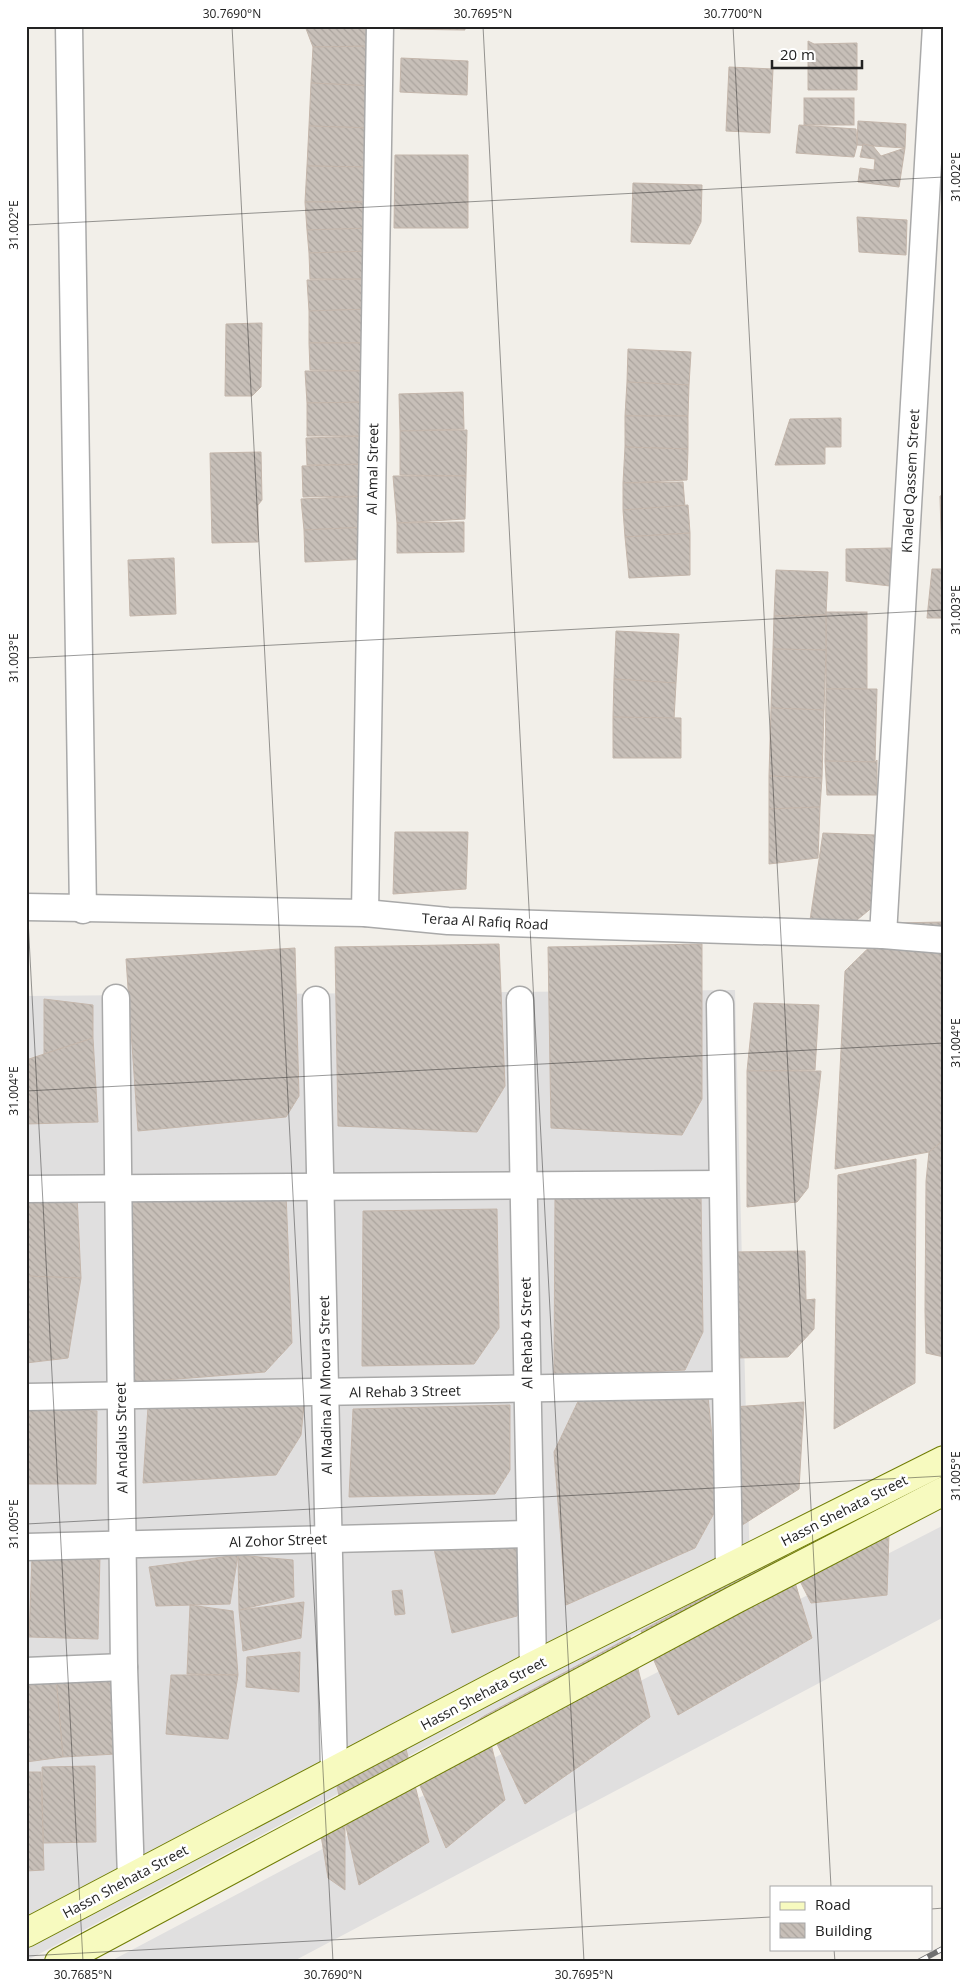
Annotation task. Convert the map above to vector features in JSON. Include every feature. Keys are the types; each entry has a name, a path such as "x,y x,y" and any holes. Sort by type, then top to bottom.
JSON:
{"main road":[{"name":"Hassn Shehata Street","path":"26,1933 534,1666 944,1460"},
{"name":"Hassn Shehata Street","path":"59,1962 728,1604 944,1491"}],"street":[{"path":"69,26 83,910"},
{"name":"Al Amal Street","path":"365,913 380,26"},
{"name":"Khaled Qassem Street","path":"883,935 936,26"},
{"name":"Teraa Al Rafiq Road","path":"26,908 365,913 448,921 883,935 944,940"},
{"name":"Al Andalus Street","path":"116,998 124,1668 131,1878"},
{"name":"Al Madina Al Mnoura Street","path":"316,1000 334,1771"},
{"name":"Al Rehab 4 Street","path":"520,1000 529,1534 534,1666"},
{"path":"720,1004 724,1385 729,1568"},
{"path":"26,1189 721,1184"},
{"name":"Al Rehab 3 Street","path":"26,1398 724,1385"},
{"name":"Al Zohor Street","path":"26,1547 529,1534"},
{"path":"26,1671 124,1668"}],"shaded area":[{"path":"735,990 750,1573 26,1961 26,996"},
{"path":"944,1525 944,1617 292,1962 109,1962 613,1695"}],"building":[{"path":"305,26 374,26 373,46 313,47"},
{"path":"400,26 465,26 465,30 400,29"},
{"path":"808,41 814,44 857,43 857,90 808,90"},
{"path":"373,46 374,86 311,83 313,47"},
{"path":"401,58 468,61 467,95 400,92"},
{"path":"729,67 773,69 770,133 726,131"},
{"path":"311,83 374,86 373,128 309,126"},
{"path":"804,98 854,98 854,125 804,125"},
{"path":"858,121 906,124 905,148 857,145"},
{"path":"799,125 856,129 857,145 854,157 796,153"},
{"path":"309,126 373,128 373,167 307,166"},
{"path":"863,144 873,146 881,156 905,148 899,187 858,182 860,168 874,170 875,159 860,157"},
{"path":"395,155 468,155 468,228 394,228"},
{"path":"307,166 373,167 373,202 305,202"},
{"path":"633,183 702,185 701,222 690,244 631,242"},
{"path":"305,202 373,202 372,228 307,230"},
{"path":"857,217 907,220 906,255 859,252"},
{"path":"372,228 371,251 309,253 307,230"},
{"path":"371,251 371,279 310,279 309,253"},
{"path":"371,279 371,309 309,311 307,280"},
{"path":"371,309 370,343 309,343 309,311"},
{"path":"262,323 261,387 252,396 225,396 226,324"},
{"path":"309,343 370,343 369,371 310,370"},
{"path":"628,349 691,352 689,385 627,382"},
{"path":"305,371 369,371 369,402 307,403"},
{"path":"627,382 689,385 688,416 625,416"},
{"path":"463,392 464,429 400,431 399,394"},
{"path":"369,402 368,436 307,436 307,403"},
{"path":"625,416 688,416 688,449 625,447"},
{"path":"841,418 841,447 825,447 825,464 775,465 790,419"},
{"path":"467,430 466,476 400,475 400,431"},
{"path":"368,436 368,464 307,465 306,438"},
{"path":"625,447 688,449 687,480 623,483"},
{"path":"261,452 262,500 258,505 258,542 212,543 210,453"},
{"path":"368,464 368,496 303,497 302,466"},
{"path":"393,476 466,476 465,519 397,523"},
{"path":"683,482 685,507 623,510 623,483"},
{"path":"944,495 944,567 942,567 940,496"},
{"path":"368,496 368,527 304,530 301,499"},
{"path":"688,505 690,533 625,537 623,510"},
{"path":"464,522 464,552 397,553 397,523"},
{"path":"368,527 369,559 305,562 304,530"},
{"path":"690,533 690,575 629,578 625,537"},
{"path":"891,548 890,586 846,581 846,549"},
{"path":"174,558 176,614 130,616 128,560"},
{"path":"932,569 944,569 944,618 927,618"},
{"path":"776,570 828,572 826,615 774,616"},
{"path":"826,612 867,612 867,689 826,689"},
{"path":"826,615 826,650 773,649 774,616"},
{"path":"616,631 679,634 676,683 614,679"},
{"path":"773,649 826,650 824,710 771,708"},
{"path":"614,679 676,683 674,719 613,717"},
{"path":"826,689 877,689 875,762 825,761"},
{"path":"771,708 824,710 822,778 769,776"},
{"path":"613,717 681,718 681,758 613,758"},
{"path":"877,760 877,795 827,795 825,761 875,762"},
{"path":"769,776 822,778 820,807 769,809"},
{"path":"820,807 818,858 769,864 769,809"},
{"path":"395,832 468,832 466,889 393,894"},
{"path":"823,833 875,835 874,906 852,924 810,920"},
{"path":"944,922 944,1140 929,1152 835,1169 845,971 894,923"},
{"path":"499,944 505,1086 477,1132 338,1126 335,947"},
{"path":"702,944 702,1099 682,1135 551,1128 548,947"},
{"path":"295,948 299,1096 286,1117 138,1131 126,959"},
{"path":"44,999 93,1005 93,1038 44,1054"},
{"path":"754,1003 819,1005 815,1070 747,1071"},
{"path":"93,1038 98,1122 26,1124 29,1059"},
{"path":"747,1071 821,1071 808,1188 797,1202 747,1207"},
{"path":"944,1140 944,1357 926,1353 925,1310 926,1181 929,1152"},
{"path":"916,1159 915,1383 834,1429 838,1175"},
{"path":"286,1193 292,1343 265,1372 128,1383 129,1202"},
{"path":"555,1193 701,1193 703,1332 685,1370 554,1377"},
{"path":"77,1196 81,1278 26,1276 26,1202"},
{"path":"497,1209 499,1328 474,1364 362,1366 363,1211"},
{"path":"805,1251 806,1300 815,1299 814,1329 788,1357 735,1358 732,1252"},
{"path":"26,1276 81,1278 68,1358 26,1363"},
{"path":"582,1393 708,1397 719,1504 695,1548 566,1605 554,1452"},
{"path":"305,1396 301,1435 276,1475 143,1483 148,1407"},
{"path":"804,1402 799,1489 736,1529 733,1407"},
{"path":"510,1405 510,1470 495,1494 349,1497 353,1409"},
{"path":"26,1407 97,1411 96,1484 26,1484"},
{"path":"890,1503 887,1595 811,1603 794,1569"},
{"path":"431,1535 525,1545 517,1616 452,1633"},
{"path":"786,1553 812,1638 678,1715 641,1631"},
{"path":"100,1555 98,1639 29,1637 32,1557"},
{"path":"238,1555 293,1560 294,1597 239,1610"},
{"path":"238,1555 230,1604 156,1606 149,1567"},
{"path":"402,1590 405,1614 395,1615 392,1591"},
{"path":"304,1602 301,1638 243,1651 239,1610"},
{"path":"190,1605 233,1611 238,1675 187,1674"},
{"path":"630,1637 650,1717 525,1804 484,1716"},
{"path":"300,1652 299,1692 246,1687 247,1657"},
{"path":"111,1675 116,1754 63,1757 56,1678"},
{"path":"171,1675 238,1675 228,1739 166,1734"},
{"path":"56,1678 63,1757 26,1762 26,1680"},
{"path":"484,1716 505,1800 446,1848 411,1764"},
{"path":"405,1745 429,1842 359,1885 336,1782"},
{"path":"95,1766 96,1842 43,1843 42,1767"},
{"path":"26,1772 41,1772 44,1870 26,1871"},
{"path":"345,1821 345,1890 328,1878 319,1823"}],"railway":[{"path":"918,1962 944,1948"}]}
